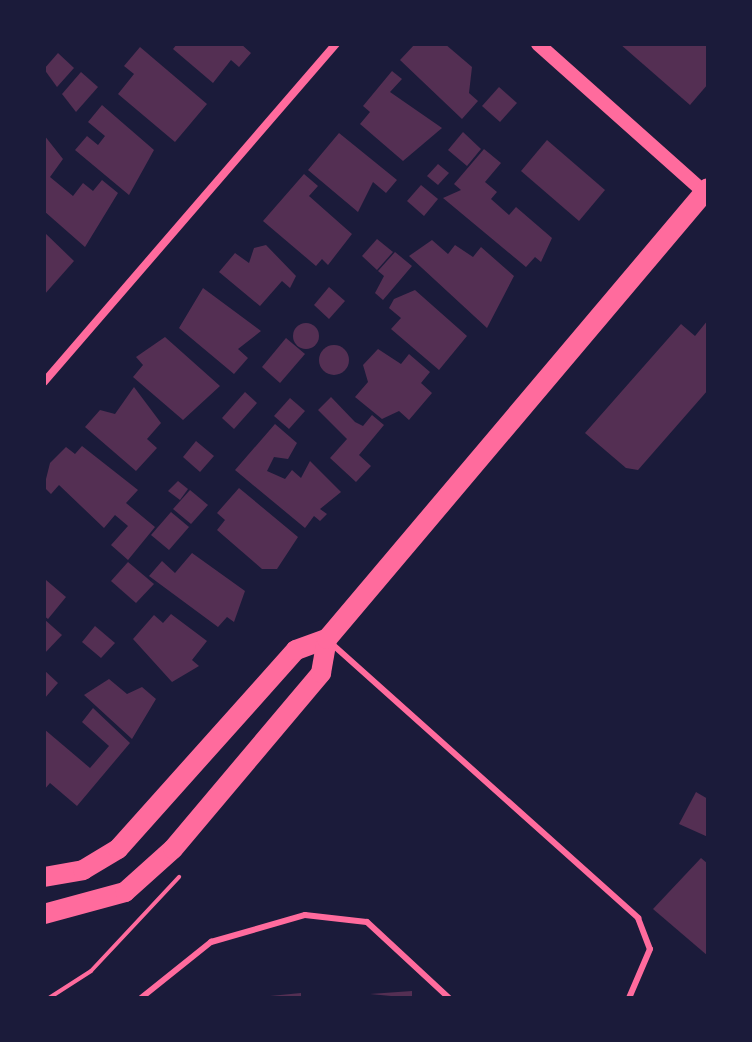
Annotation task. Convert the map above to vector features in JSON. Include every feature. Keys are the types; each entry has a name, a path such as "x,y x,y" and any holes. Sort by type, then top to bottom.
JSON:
{"main road":[{"path":"49,914 125,892 173,849 321,673 327,639 706,190"},
{"path":"51,877 118,849 296,650 327,639"}],"street":[{"path":"44,382 336,44"},
{"path":"538,44 706,190"}],"lane":[{"path":"327,639 638,918 650,949 629,998"},
{"path":"141,998 211,942 305,915 367,922 449,998"}],"path":[{"path":"49,998 121,942 186,867"}],"building":[{"path":"177,44 241,44 251,53 239,67 231,60 213,83 173,49"},
{"path":"415,44 445,44 472,67 469,93 478,101 462,119 400,60"},
{"path":"620,44 708,44 708,84 690,105"},
{"path":"140,47 207,104 175,142 118,94 134,74 124,66"},
{"path":"58,53 74,68 57,87 44,69"},
{"path":"392,71 402,79 390,92 442,128 403,161 360,124 370,112 363,106"},
{"path":"81,72 98,87 76,112 62,94"},
{"path":"499,87 517,103 500,122 482,106"},
{"path":"102,105 154,150 129,195 75,150 87,136 98,145 105,136 88,122"},
{"path":"463,132 481,149 467,166 448,150"},
{"path":"339,133 397,180 386,193 373,182 358,212 308,170"},
{"path":"44,135 63,159 50,177 73,196 83,183 93,191 102,180 118,193 85,247 44,211"},
{"path":"547,140 605,190 579,221 521,171"},
{"path":"484,149 501,163 485,182 497,192 491,199 509,215 516,207 552,238 541,262 535,257 526,267 443,198 461,190 454,184"},
{"path":"438,164 449,173 438,185 427,176"},
{"path":"304,174 318,186 309,196 352,234 328,265 322,259 316,266 263,221"},
{"path":"421,185 438,199 424,216 407,201"},
{"path":"44,232 74,261 44,295"},
{"path":"377,239 393,252 377,270 362,256"},
{"path":"432,240 448,254 455,245 473,257 481,247 514,276 487,328 409,256"},
{"path":"266,245 296,276 290,288 282,281 260,306 219,272 235,253 249,263 254,248"},
{"path":"395,252 412,266 383,300 375,293 384,276 378,271"},
{"path":"329,287 345,301 329,319 314,305"},
{"path":"203,288 261,331 238,349 248,358 234,374 179,328"},
{"path":"415,290 467,336 439,370 391,329 401,318 389,308 394,299"},
{"path":"708,320 708,390 638,470 626,468 585,433 681,324 695,336"},
{"path":"306,323 315,327 319,336 315,345 306,349 297,345 293,336 297,327"},
{"path":"165,337 220,386 183,420 133,377 143,365 136,357"},
{"path":"286,338 305,354 280,383 262,367"},
{"path":"334,345 344,350 349,360 344,370 334,375 324,370 319,360 324,350"},
{"path":"378,349 401,364 409,354 430,372 421,383 432,393 409,420 399,411 382,419 355,397 368,382 363,365"},
{"path":"134,387 161,423 147,439 157,448 136,471 85,427 100,410 115,414"},
{"path":"245,392 257,403 234,429 222,418"},
{"path":"331,397 355,422 363,426 372,415 384,425 359,455 371,466 356,482 330,458 347,439 318,410"},
{"path":"290,398 305,411 289,429 274,416"},
{"path":"275,424 297,443 288,459 274,457 267,471 285,479 292,470 301,478 310,461 341,492 320,509 327,514 320,521 314,516 305,528 235,470"},
{"path":"196,441 214,456 200,472 183,457"},
{"path":"82,446 138,490 126,503 155,527 128,560 111,545 128,526 115,515 104,528 59,485 51,494 44,487 50,463 66,447 75,454"},
{"path":"178,481 188,489 180,500 168,491"},
{"path":"239,488 298,537 277,569 262,569 217,530 225,520 217,513"},
{"path":"190,490 208,505 191,524 173,509"},
{"path":"171,512 189,527 169,550 151,535"},
{"path":"192,553 245,591 234,622 227,617 218,627 149,576 162,561 175,573"},
{"path":"128,562 154,584 136,603 111,581"},
{"path":"46,580 66,597 48,619 44,616"},
{"path":"171,614 207,641 192,660 199,666 172,682 133,639 154,615 163,623"},
{"path":"44,619 62,635 44,654"},
{"path":"95,626 115,643 101,658 82,642"},
{"path":"44,670 58,683 44,699"},
{"path":"109,679 127,694 142,687 156,699 132,739 84,695"},
{"path":"93,708 130,743 77,806 50,783 44,790 44,729 90,768 109,746 82,722"},
{"path":"696,792 708,799 708,837 679,824"},
{"path":"701,858 708,864 708,956 653,909"},
{"path":"412,991 412,998 370,994"},
{"path":"301,993 301,998 270,996"}]}
